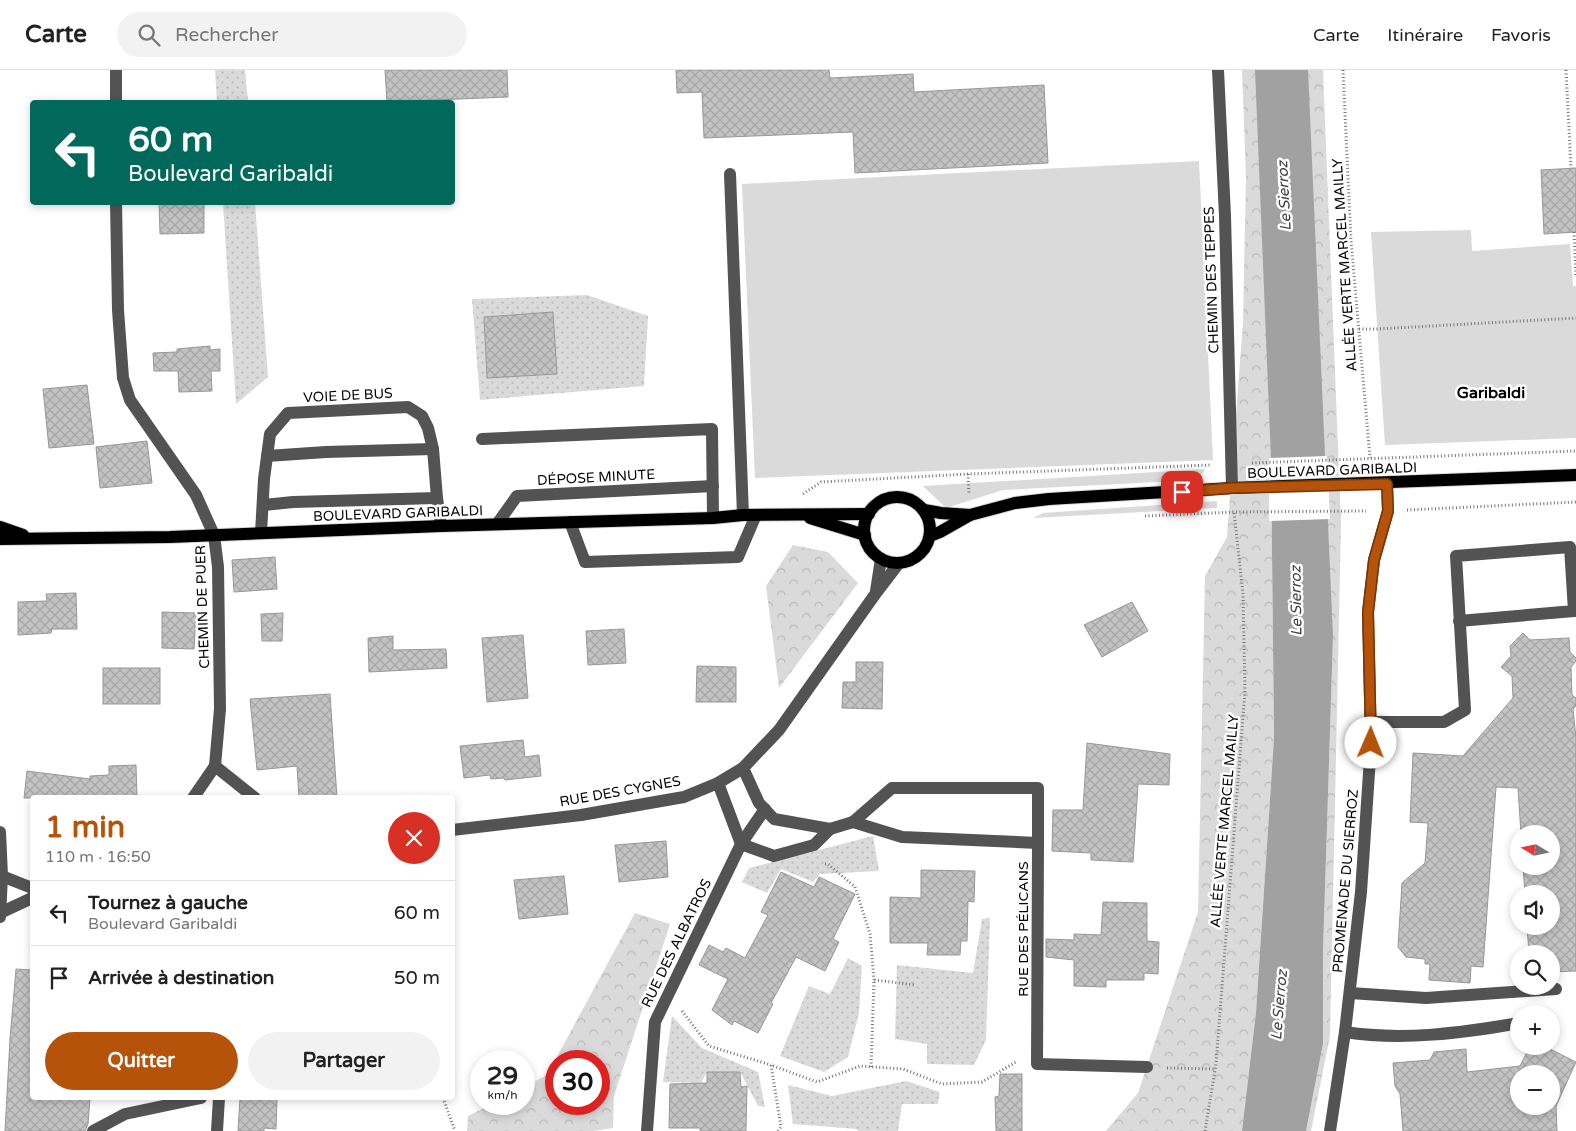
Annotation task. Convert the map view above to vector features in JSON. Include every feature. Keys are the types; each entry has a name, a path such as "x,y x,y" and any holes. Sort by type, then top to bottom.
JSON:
{"main road":[{"name":"BOULEVARD GARIBALDI","path":"924,510 941,513 970,514 1015,503 1049,499 1237,488 1387,484 1576,475"},
{"path":"895,497 906,498 924,510 930,526 930,536 922,552 908,562 899,563 890,563 873,553 867,544 865,524 869,514 876,506 885,500 895,497"},
{"name":"BOULEVARD GARIBALDI","path":"797,514 865,535"},
{"name":"BOULEVARD GARIBALDI","path":"0,539 170,537 497,524 713,518 749,515 869,514"},
{"name":"BOULEVARD GARIBALDI","path":"930,536 970,514"},
{"path":"0,527 32,538"}],"street":[{"path":"116,70 116,100"},
{"name":"CHEMIN DES TEPPES","path":"1218,70 1225,216 1231,464 1237,488"},
{"path":"570,522 585,562 738,557 749,515 730,174"},
{"name":"CHEMIN DE PUER","path":"116,205 118,310 123,378 130,400 196,495 214,535 218,567 220,709 215,766"},
{"name":"VOIE DE BUS","path":"262,534 264,479 270,434 288,413 408,408 422,416 428,428 432,449 441,526"},
{"path":"482,439 712,429 713,518"},
{"path":"267,456 432,449"},
{"name":"PROMENADE DU SIERROZ","path":"1330,1131 1345,1032 1361,892 1372,722 1368,612 1374,560 1388,511 1387,484"},
{"name":"DÉPOSE MINUTE","path":"497,524 517,496 713,486"},
{"path":"264,505 303,501 437,498"},
{"path":"1372,722 1444,722 1464,710 1456,556 1570,547 1574,611 1460,621"},
{"name":"RUE DES CYGNES","path":"455,830 600,812 684,797 718,783 743,768 780,730 876,593 881,559"},
{"path":"876,593 899,563"},
{"path":"195,795 215,766 251,795"},
{"path":"743,768 759,803 774,819 830,828 853,822 892,788 1038,788 1038,843"},
{"path":"718,783 741,844 774,856 814,844 830,828"},
{"name":"RUE DES ALBATROS","path":"647,1131 655,1022 741,844 765,809"},
{"name":"RUE DES PÉLICANS","path":"853,822 902,837 1038,843 1038,1049"},
{"path":"0,832 2,876 0,917"},
{"path":"2,876 30,887"},
{"path":"0,913 30,899"},
{"path":"1350,993 1403,998 1426,998 1510,992"},
{"path":"1345,1032 1369,1036 1460,1033 1510,1025"},
{"path":"1038,1049 1037,1064 1147,1067"},
{"path":"93,1131 125,1114 192,1100"},
{"path":"218,1131 219,1100"}],"path":[{"name":"ALLÉE VERTE MARCEL MAILLY","path":"1343,70 1351,240 1370,458"},
{"path":"1566,70 1571,168"},
{"path":"1574,232 1576,277"},
{"path":"1359,328 1377,329 1576,318"},
{"path":"1251,463 1576,451"},
{"path":"798,496 821,482 968,474 1231,464"},
{"path":"1388,511 1576,502"},
{"name":"ALLÉE VERTE MARCEL MAILLY","path":"1205,1131 1215,1069 1246,692 1243,594 1234,512 1388,511"},
{"path":"818,864 828,864 855,886 870,934 874,980 871,1067"},
{"path":"874,980 916,985"},
{"path":"669,993 709,1046 771,1065 816,1082 860,1066 903,1069 942,1084 982,1082 1038,1049"},
{"path":"771,1065 781,1127 778,1131"},
{"path":"1147,1067 1215,1069"},
{"path":"443,1100 455,1131"}],"green space":[{"path":"215,70 245,70 248,100 217,100"},
{"path":"1242,70 1323,70 1341,523 1330,1036 1311,1131 1306,1131 1323,1044 1323,952 1333,637 1271,459 1274,738 1256,1012 1242,1131 1106,1131 1138,1093 1198,912 1205,576 1227,537 1243,321 1246,177"},
{"path":"1199,161 1213,460 755,478 742,184"},
{"path":"223,205 255,205 268,377 236,404"},
{"path":"1471,230 1472,251 1570,244 1573,286 1576,286 1576,438 1385,445 1371,232"},
{"path":"587,295 648,316 644,386 480,400 472,299"},
{"path":"1205,469 1198,480 1003,490 946,508 923,486"},
{"path":"1217,501 1217,508 1033,518 1043,513"},
{"path":"793,545 828,552 858,583 779,688 766,586"},
{"path":"873,836 879,871 820,874 813,882 781,869 767,893 742,882 749,868"},
{"path":"635,913 670,924 614,1096 613,1128 593,1131 467,1131 468,1116 470,1115 535,1115 535,1081 545,1076 545,1115 610,1115 610,1050 561,1050"},
{"path":"990,918 986,1040 974,1065 927,1064 927,1044 895,1039 897,965 973,973 982,919"},
{"path":"848,958 862,966 859,1013 848,1057 824,1072 780,1056 809,986 830,994"},
{"path":"672,1016 702,1048 758,1072 765,1107 758,1106 740,1072 707,1072 701,1083 663,1082"},
{"path":"906,1081 940,1092 938,1104 902,1104 898,1131 858,1131 857,1129 793,1124 788,1085 832,1096"}],"water":[{"name":"Le Sierroz","path":"1255,70 1308,70 1333,637 1323,952 1323,1044 1306,1131 1242,1131 1256,1012 1274,738 1271,459"}],"pier":[{"path":"1327,456 1330,519 1269,521 1269,458"}],"building":[{"path":"385,70 507,70 508,97 387,100"},
{"path":"676,70 829,70 830,78 913,74 914,92 1044,85 1048,163 855,173 853,132 704,138 702,92 677,93"},
{"path":"1576,168 1576,232 1544,234 1541,170"},
{"path":"159,205 204,205 204,233 160,234"},
{"path":"553,312 557,374 487,378 484,317"},
{"path":"210,346 210,350 220,349 220,371 211,371 212,391 179,392 178,371 154,371 153,353 177,352 177,349"},
{"path":"87,385 94,444 49,448 43,389"},
{"path":"147,441 152,483 100,488 96,447"},
{"path":"275,557 277,589 234,592 232,560"},
{"path":"76,593 77,629 52,629 51,633 18,635 18,602 47,601 46,594"},
{"path":"1132,602 1148,631 1102,657 1084,625"},
{"path":"162,612 196,613 194,649 162,648"},
{"path":"283,613 282,641 262,641 261,614"},
{"path":"624,629 626,663 588,665 586,631"},
{"path":"1523,633 1530,640 1569,638 1570,652 1576,658 1571,667 1572,695 1576,698 1576,706 1573,709 1576,738 1576,971 1560,972 1560,945 1528,945 1528,935 1560,935 1560,885 1524,885 1524,875 1560,875 1560,825 1520,825 1518,788 1496,787 1483,967 1471,966 1470,983 1429,980 1430,964 1425,964 1425,959 1406,957 1398,947 1402,883 1425,863 1428,823 1410,822 1413,753 1463,756 1513,698 1512,676 1501,667 1511,656 1510,646"},
{"path":"523,635 528,698 487,702 482,638"},
{"path":"393,636 393,650 446,649 447,668 369,672 368,638"},
{"path":"856,662 883,662 882,709 842,708 843,682 856,682"},
{"path":"697,666 736,667 736,702 696,702"},
{"path":"103,668 160,668 160,704 103,704"},
{"path":"330,694 337,795 299,795 297,766 257,770 250,699"},
{"path":"523,740 525,757 539,755 541,776 505,780 504,778 491,779 490,775 464,778 460,746"},
{"path":"1087,743 1170,754 1169,785 1138,784 1133,862 1091,860 1091,853 1052,851 1053,810 1083,810"},
{"path":"136,765 137,795 30,795 30,798 24,798 27,771 90,779 90,776 109,775 109,766"},
{"path":"666,841 668,877 619,882 615,845"},
{"path":"921,870 975,871 974,902 968,901 967,941 961,941 960,955 927,955 928,943 890,943 890,897 921,898"},
{"path":"781,872 814,887 819,877 855,894 833,939 839,942 825,971 796,957 771,1003 773,1004 758,1033 734,1021 732,1025 712,1010 728,979 699,965 709,945 723,952 726,948 745,958 768,915 761,912"},
{"path":"564,876 568,914 519,919 514,880"},
{"path":"1103,902 1147,903 1147,941 1159,942 1158,974 1144,973 1144,980 1106,980 1106,987 1074,986 1074,960 1046,957 1046,939 1074,940 1074,934 1101,935"},
{"path":"16,969 30,970 30,1100 90,1100 88,1124 85,1131 5,1131"},
{"path":"1466,1049 1467,1072 1510,1067 1510,1115 1556,1115 1557,1131 1403,1131 1400,1094 1395,1086 1393,1063 1430,1060 1434,1052"},
{"path":"1560,1054 1576,1062 1560,1097 1560,1065 1520,1065 1526,1055"},
{"path":"707,1072 740,1072 741,1087 747,1086 746,1131 700,1131 700,1128 669,1128 670,1084 707,1083"},
{"path":"1000,1074 1022,1074 1022,1131 996,1131 995,1097 999,1096"},
{"path":"240,1100 277,1100 276,1129 264,1128 264,1131 238,1131"}],"district":[{"name":"Garibaldi","path":"1491,392"}],"route":[{"path":"1182,492 1232,488 1387,484 1388,511 1374,560 1368,612 1371,743"}]}
